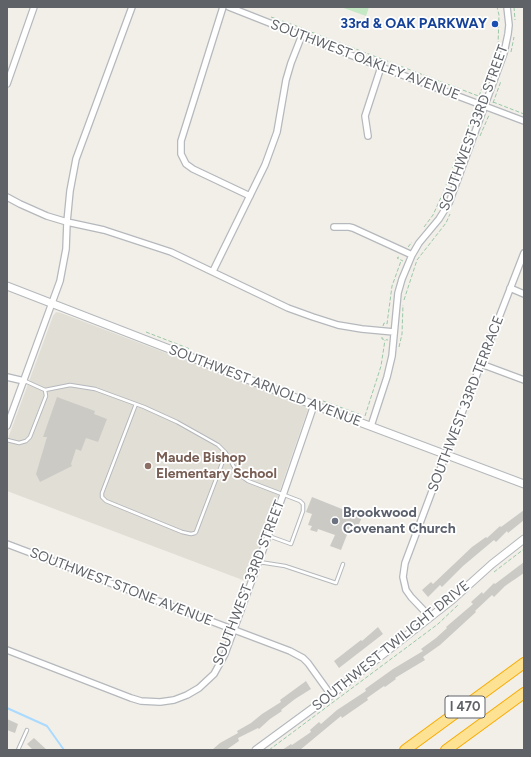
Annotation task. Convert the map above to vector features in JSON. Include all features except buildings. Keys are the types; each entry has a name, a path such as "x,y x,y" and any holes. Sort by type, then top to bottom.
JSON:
{"highway":[{"name":"I 470","path":"405,750 524,664"},
{"name":"I 470","path":"446,750 524,693"}],"street":[{"path":"7,84 34,7"},
{"path":"7,426 60,281 66,249 70,191 76,159 132,7"},
{"path":"223,7 181,141 181,154 186,164 193,169 250,196"},
{"name":"SOUTHWEST OAKLEY AVENUE","path":"229,7 524,121"},
{"name":"SOUTHWEST 33RD STREET","path":"371,426 387,377 392,356 400,286 412,255 419,243 439,219 449,203 506,43 509,25 507,7"},
{"path":"213,271 265,165 277,132 286,80 302,35"},
{"path":"368,136 365,116 381,67"},
{"path":"7,197 33,210 67,222 104,230 171,252 288,308 313,318 356,328 394,332"},
{"path":"334,228 353,228 412,255"},
{"name":"SOUTHWEST 33RD TERRACE","path":"430,618 406,590 403,572 405,563 524,253"},
{"name":"SOUTHWEST ARNOLD AVENUE","path":"7,286 314,405 524,484"},
{"path":"510,288 524,294"},
{"path":"481,364 524,380"},
{"path":"7,376 24,381"},
{"name":"SOUTHWEST 33RD STREET","path":"7,650 131,698 153,702 167,701 187,695 200,688 210,679 221,663 283,495 314,405"},
{"name":"SOUTHWEST TWILIGHT DRIVE","path":"256,750 331,695 430,618 492,564 524,539"},
{"name":"SOUTHWEST STONE AVENUE","path":"7,544 290,651 302,658 314,671 331,695"}],"lane":[{"path":"24,381 45,390 70,384 95,389 136,404 177,422 218,445 226,453 238,474 248,481 300,501 304,504 303,512 291,544 268,536"},
{"path":"7,440 19,443 26,441 30,437 46,396 45,390"},
{"path":"136,404 102,493 102,497 106,501 182,532 191,534 194,533 196,532 226,453"},
{"path":"258,562 286,566 336,583 343,564"},
{"path":"18,750 27,730"}],"path":[{"path":"479,97 498,46 499,23 497,7"},
{"path":"268,16 524,114"},
{"path":"421,231 434,215 477,103"},
{"path":"403,262 397,258 412,242"},
{"path":"364,417 381,366 385,340"}],"shaded area":[{"name":"Maude Bishop Elementary School","path":"56,312 305,406 308,409 248,582 7,491 7,441 53,316"}],"green space":[{"path":"341,7 369,7 366,16"}],"waterway":[{"path":"7,708 47,726 64,750"}],"place":[{"name":"33rd & OAK PARKWAY","path":"495,24"},
{"name":"Maude Bishop Elementary School","path":"148,466"},
{"name":"Brookwood Covenant Church","path":"335,521"}]}
